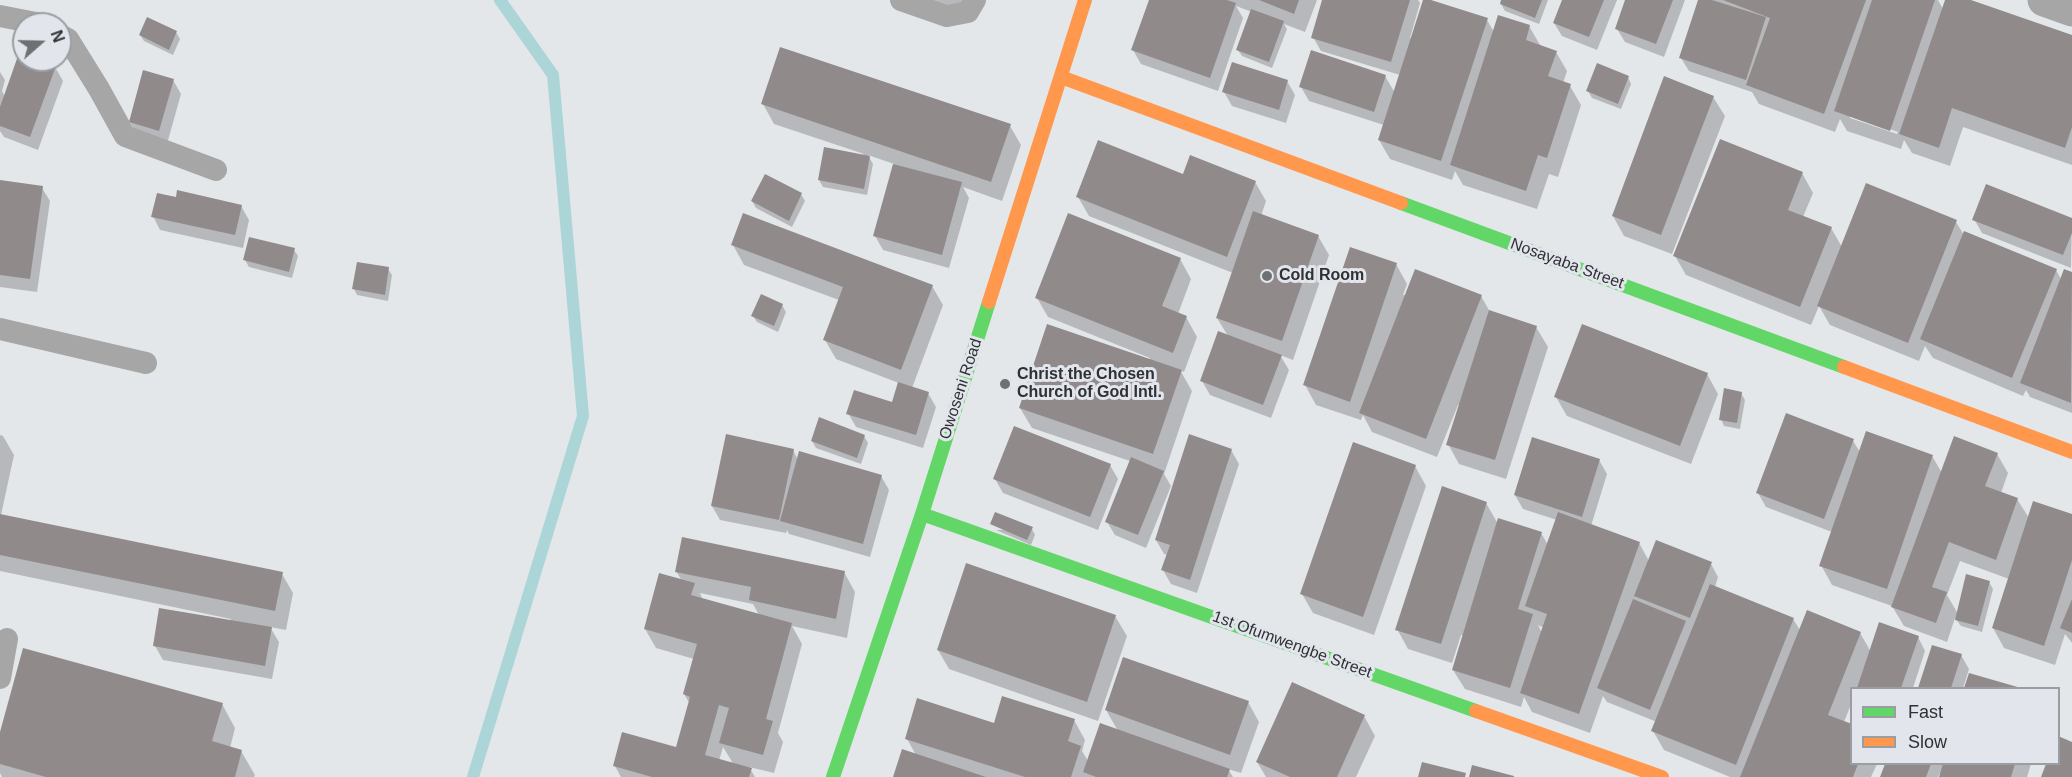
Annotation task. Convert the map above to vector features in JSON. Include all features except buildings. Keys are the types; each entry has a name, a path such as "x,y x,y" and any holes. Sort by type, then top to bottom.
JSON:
{"street":[{"name":"Owoseni Road","path":"833,777 922,514 1085,0"},
{"path":"2044,0 2072,10"},
{"name":"Nosayaba Street","path":"1061,77 2072,452"},
{"name":"1st Ofumwengbe Street","path":"922,514 1662,777"}],"lane":[{"path":"901,0 947,16 968,12 975,0"},
{"path":"72,46 125,136 216,170"},
{"path":"0,329 146,363"},
{"path":"0,678 7,639"}],"waterway":[{"path":"473,777 583,416 553,75 500,0"}],"traffic: fast":[{"path":"1401,203 1844,367"},
{"path":"833,777 922,514 989,302"},
{"path":"922,514 1476,711"}],"traffic: slow":[{"path":"989,302 1085,0"},
{"path":"1061,77 1401,203"},
{"path":"1844,367 2072,452"},
{"path":"1476,711 1662,777"}],"place":[{"name":"Cold Room","path":"1267,276"},
{"name":"Christ the Chosen Church of God Intl.","path":"1005,384"}]}
